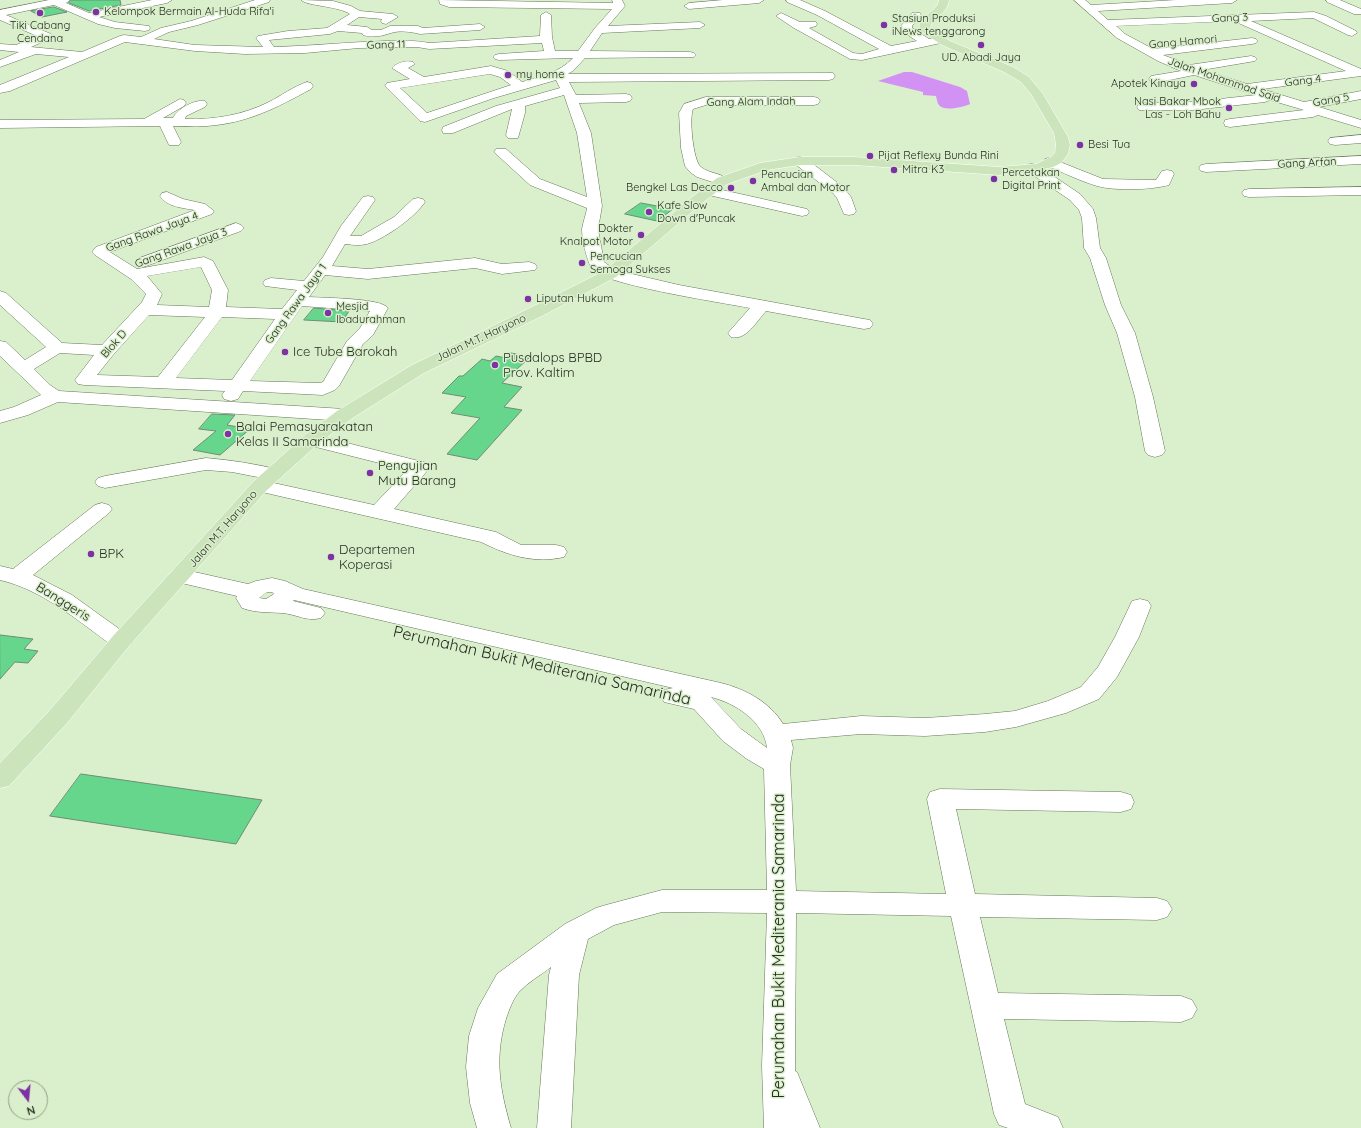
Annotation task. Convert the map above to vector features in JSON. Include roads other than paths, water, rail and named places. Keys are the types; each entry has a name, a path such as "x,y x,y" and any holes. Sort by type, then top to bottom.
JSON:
{"main road":[{"path":"944,0 945,5 942,9 926,20 924,25 925,29 934,41 997,63 1030,83 1036,90 1061,134 1063,145 1062,152 1057,159 1042,166"},
{"name":"Jalan M.T. Haryono","path":"0,778 59,716 121,641 267,480 311,440 344,415 418,369 538,311 610,274 716,186 766,166 800,161 854,161 999,171 1042,166"}],"street":[{"path":"88,16 114,13 148,2 167,0"},
{"path":"147,41 165,30 189,25 265,0"},
{"path":"306,0 344,7 355,11 357,14"},
{"path":"444,0 443,2 453,8 481,20"},
{"path":"690,6 760,0"},
{"path":"791,0 821,13 889,50"},
{"path":"1227,0 1254,17"},
{"path":"1084,4 1232,0"},
{"path":"1331,0 1358,12"},
{"path":"0,13 60,1 88,16 115,25 143,28"},
{"path":"271,51 262,38 333,29 367,30 367,33 382,33 389,29 417,29 420,31 481,20 618,3"},
{"path":"561,77 570,68 618,3"},
{"name":"Jalan Mohammad Said","path":"1084,4 1121,36 1138,46 1191,71 1361,124"},
{"path":"305,50 333,29 357,14 393,17 386,21"},
{"path":"916,15 906,26 907,30 934,41"},
{"name":"Gang 3","path":"1105,23 1314,15 1356,33"},
{"path":"0,16 48,36 17,48"},
{"path":"781,16 850,56 862,56 934,41"},
{"path":"1235,17 1246,24 1361,73"},
{"path":"0,89 6,88 84,56 143,28 175,18"},
{"path":"1195,19 1208,28"},
{"path":"481,20 477,35 477,43 484,57 550,54 690,55"},
{"path":"798,26 835,21"},
{"path":"543,22 550,54"},
{"path":"599,30 636,33 666,31 700,25"},
{"path":"1354,45 1333,35 1356,33"},
{"path":"124,38 147,41 196,34"},
{"name":"Gang Hamori","path":"1138,46 1228,38"},
{"name":"Gang 11","path":"147,41 226,51 271,51 417,44 433,46 547,39"},
{"path":"1150,52 1252,41"},
{"path":"433,46 450,57"},
{"path":"0,47 84,56"},
{"path":"0,64 34,51"},
{"path":"1155,79 1220,63 1251,59"},
{"path":"409,64 398,68 436,89"},
{"path":"520,86 504,74 494,70 460,74 391,86 425,118 490,95 520,86 561,77 829,76"},
{"name":"Gang 4","path":"1245,88 1361,73"},
{"path":"460,74 490,95"},
{"path":"561,77 570,94 584,133 595,206 590,230 596,263 600,268 610,274 761,306 864,324"},
{"path":"716,77 720,100"},
{"path":"0,124 198,123 240,117 255,113 307,86"},
{"path":"448,130 518,103 570,94 626,98"},
{"name":"Gang 5","path":"1301,106 1361,95"},
{"path":"1143,107 1218,104 1272,97"},
{"path":"447,98 457,107"},
{"name":"Gang Alam Indah","path":"716,186 692,166 687,148 685,112 688,108 694,104 720,100 814,101"},
{"path":"146,123 180,103"},
{"path":"513,135 515,123 519,113 518,103"},
{"path":"171,122 181,114 201,104"},
{"path":"1230,123 1320,112"},
{"path":"0,124 18,113"},
{"path":"171,122 174,142"},
{"path":"1336,141 1361,139"},
{"path":"501,152 535,182 595,206"},
{"name":"Gang Arfan","path":"1206,168 1361,160"},
{"path":"800,161 830,183 844,197 849,211"},
{"path":"1042,166 1101,183 1123,185 1157,184 1164,182 1164,177 1167,174"},
{"path":"1042,166 1083,205 1089,218 1092,248 1098,258 1113,305 1126,333 1144,397 1155,451"},
{"path":"716,186 802,212"},
{"path":"1249,194 1361,191"},
{"name":"Gang Rawa Jaya 4","path":"129,271 100,252 101,250 207,211 200,207 180,203 167,196"},
{"name":"Gang Rawa Jaya 1","path":"222,407 292,307 330,258 346,229 368,200"},
{"path":"340,239 357,241 365,240 399,220 418,202"},
{"name":"Gang Rawa Jaya 3","path":"129,271 236,228"},
{"path":"129,271 206,263 220,290 216,312 164,383"},
{"path":"321,270 368,274 475,263 502,269 529,267"},
{"name":"Blok D","path":"129,271 154,294 150,304 107,351 84,380 164,383"},
{"path":"271,283 308,286"},
{"path":"0,296 57,348"},
{"path":"144,310 216,312 292,307 376,306 379,307 380,310 367,330 356,341 333,382 329,386 316,390 238,385 164,383"},
{"path":"737,333 761,306"},
{"path":"0,346 44,389 55,396"},
{"path":"24,368 57,348 107,351"},
{"path":"0,417 21,411 55,396 344,415"},
{"path":"311,440 420,467 382,509 377,511"},
{"path":"105,482 206,464 232,466 267,480 369,511 377,511 488,536 510,548 520,551 556,552"},
{"path":"9,575 102,509"},
{"name":"Banggeris","path":"9,575 36,585 69,604 121,641"},
{"name":"Perumahan Bukit Mediterania Samarinda","path":"181,576 251,592 248,598 250,604 258,607 279,601 708,696 732,734 756,753 777,764 782,903 778,1066 781,1128"},
{"path":"776,733 861,725 925,727 985,723 1016,719 1057,707 1090,693 1108,670 1127,638 1140,606"},
{"path":"708,696 735,697 749,704 770,722 780,744 777,764"},
{"path":"1046,1128 1011,1114 962,905 940,799 1121,802"},
{"path":"494,1128 487,1103 482,1067 485,1036 494,1008 508,983 574,932 606,916 662,901 699,900 782,903 1157,909"},
{"path":"554,1128 564,975 574,932"},
{"path":"985,1006 1181,1009"},
{"path":"778,1066 803,1128"}],"place":[{"name":"Kelompok Bermain Al-Huda Rifa'i","path":"96,12"},
{"name":"Tiki Cabang Cendana","path":"40,13"},
{"name":"Stasiun Produksi iNews tenggarong","path":"884,25"},
{"name":"UD. Abadi Jaya","path":"981,45"},
{"name":"my home","path":"508,75"},
{"name":"Apotek Kinaya","path":"1194,84"},
{"name":"Nasi Bakar Mbok Las - Loh Bahu","path":"1229,108"},
{"name":"Besi Tua","path":"1080,145"},
{"name":"Pijat Reflexy Bunda Rini","path":"870,156"},
{"name":"Mitra K3","path":"894,170"},
{"name":"Percetakan Digital Print","path":"994,179"},
{"name":"Pencucian Ambal dan Motor","path":"753,181"},
{"name":"Bengkel Las Decco","path":"731,188"},
{"name":"Kafe Slow Down d'Puncak","path":"649,212"},
{"name":"Dokter Knalpot Motor","path":"641,235"},
{"name":"Pencucian Semoga Sukses","path":"582,263"},
{"name":"Liputan Hukum","path":"528,299"},
{"name":"Mesjid Ibadurahman","path":"328,313"},
{"name":"Ice Tube Barokah","path":"285,352"},
{"name":"Pusdalops BPBD Prov. Kaltim","path":"495,365"},
{"name":"Balai Pemasyarakatan Kelas II Samarinda","path":"228,434"},
{"name":"Pengujian Mutu Barang","path":"370,473"},
{"name":"BPK","path":"91,554"},
{"name":"Departemen Koperasi","path":"331,557"}]}
